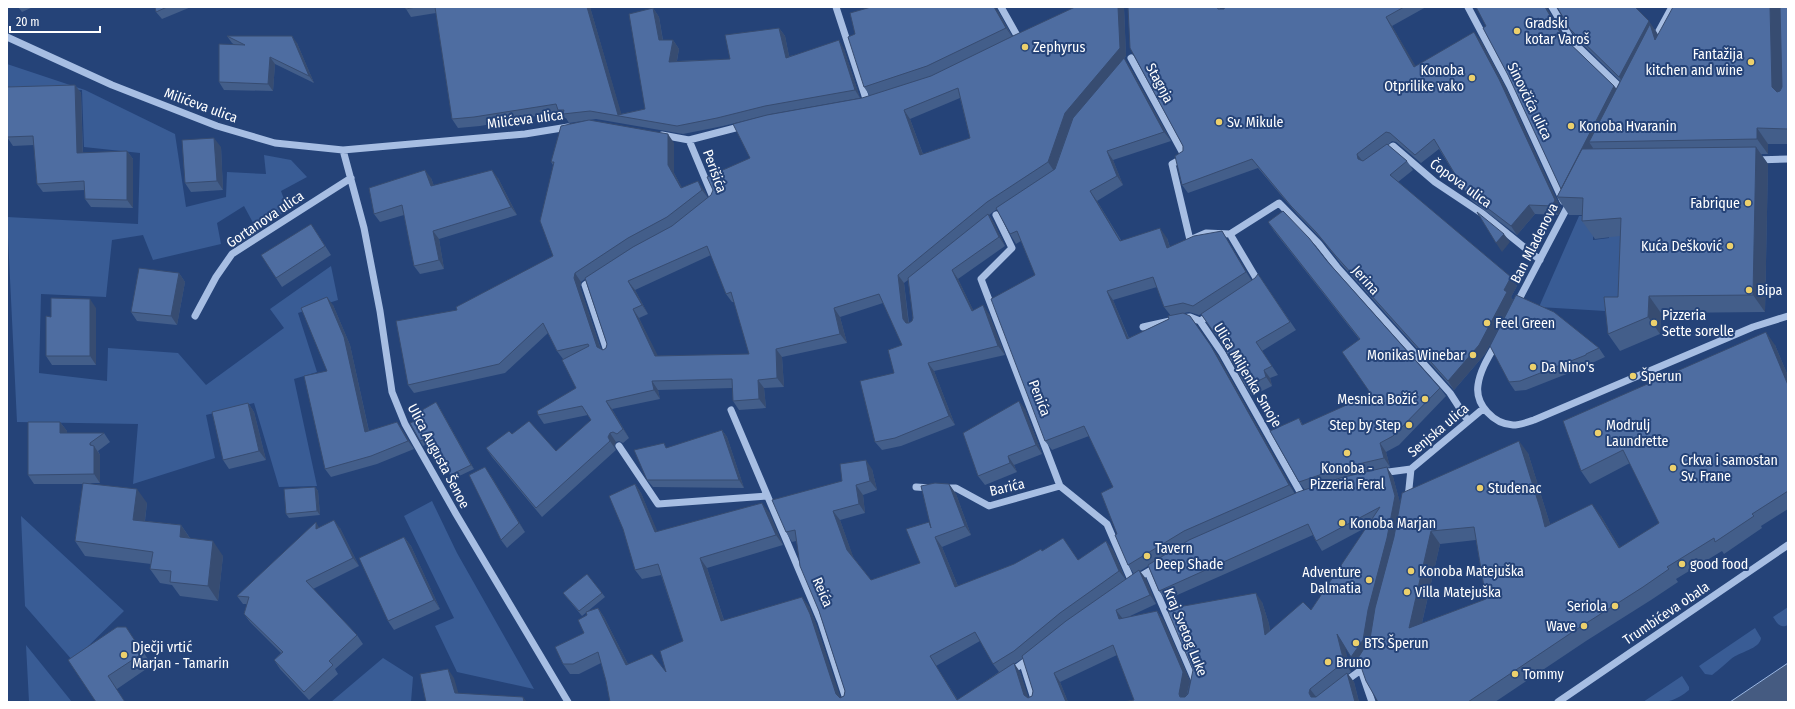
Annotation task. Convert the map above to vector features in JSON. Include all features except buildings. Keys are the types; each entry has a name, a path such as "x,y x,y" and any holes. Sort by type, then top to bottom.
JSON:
{"street":[{"path":"836,7 867,102"},
{"path":"1001,7 1015,41 1026,36"},
{"name":"Sinovčića ulica","path":"1468,7 1510,86 1566,208"},
{"path":"1552,7 1572,40 1626,93"},
{"path":"1651,47 1672,7"},
{"name":"Milićeva ulica","path":"7,37 112,85 217,126 274,143 343,150 525,134 573,126"},
{"name":"Stagnja","path":"1126,64 1131,54 1185,157 1172,164 1190,240 1206,233 1230,234"},
{"path":"859,103 875,100"},
{"path":"658,134 690,140 750,124"},
{"name":"Perišića","path":"690,140 714,200 707,205"},
{"name":"Čopova ulica","path":"1380,156 1393,146 1435,182 1483,214 1540,260"},
{"name":"Ulica Augusta Šenoe","path":"343,150 364,228 380,311 392,392 405,424 456,514 568,702"},
{"path":"1749,160 1788,159"},
{"name":"Gortanova ulica","path":"195,316 216,277 232,254 351,178"},
{"name":"Ban Mladenova","path":"1514,309 1573,195"},
{"name":"Jerina","path":"1230,234 1279,203 1319,244 1337,267 1450,393 1468,422"},
{"name":"Penića","path":"989,220 999,213 1012,248 981,279 1060,486 1106,524 1129,584 1148,572"},
{"path":"1230,234 1259,283 1253,287"},
{"path":"598,277 585,285 608,354"},
{"name":"Ulica Miljenka Smoje","path":"1220,308 1200,321 1222,353 1306,496 1296,500"},
{"path":"1143,327 1190,316 1200,321"},
{"path":"1499,338 1481,373 1477,387 1479,400 1484,408 1501,424 1515,425 1534,420 1753,327 1788,316"},
{"name":"Senjska ulica","path":"1374,475 1391,471 1411,469 1484,408"},
{"name":"Reića","path":"731,410 766,496 822,622 847,702"},
{"path":"619,446 658,504 766,496"},
{"path":"1406,506 1411,469"},
{"name":"Barića","path":"916,487 956,488 989,506 1060,486"},
{"name":"Trumbićeva obala","path":"1558,702 1788,545"},
{"path":"1148,572 1167,560"},
{"name":"Kraj Svetog Luke","path":"1148,572 1195,681 1190,702"},
{"path":"1004,677 1035,654"},
{"path":"1338,687 1361,670 1370,657"},
{"path":"1023,664 1035,702"},
{"path":"1361,670 1372,702"}],"shaded area":[{"path":"7,64 85,90 175,134 186,207 226,197 227,172 266,174 264,155 291,160 307,177 281,191 288,210 257,230 244,206 217,223 221,244 153,260 143,235 112,240 106,297 41,294 39,373 107,381 108,348 178,353 206,385 284,328 270,309 331,266 338,300 298,313 317,372 294,379 317,486 279,487 254,403 206,415 215,458 133,484 138,424 17,422 7,217 138,224 140,153 84,147 82,90 7,89"},
{"path":"1579,216 1593,216 1593,240 1609,238 1609,217 1629,216 1623,303 1606,302 1605,311 1539,307"},
{"path":"432,501 457,553 534,689 457,672 435,626 454,618 404,516"},
{"path":"21,516 124,611 73,661 25,606"},
{"path":"1788,607 1788,625 1781,626 1773,617"},
{"path":"1755,628 1761,638 1757,645 1731,659 1712,675 1705,674 1699,666"},
{"path":"26,645 72,702 29,702"},
{"path":"383,658 413,677 411,702 331,702"},
{"path":"1788,663 1788,702 1730,702"},
{"path":"1682,676 1689,687 1689,690 1683,695 1668,701 1643,702"}],"place":[{"name":"Gradski kotar Varoš","path":"1517,31"},
{"name":"Zephyrus","path":"1025,47"},
{"name":"Fantažija kitchen and wine","path":"1751,62"},
{"name":"Konoba Otprilike vako","path":"1472,78"},
{"name":"Sv. Mikule","path":"1219,122"},
{"name":"Konoba Hvaranin","path":"1571,126"},
{"name":"Fabrique","path":"1748,203"},
{"name":"Kuća Dešković","path":"1730,246"},
{"name":"Bipa","path":"1749,290"},
{"name":"Feel Green","path":"1487,323"},
{"name":"Pizzeria Sette sorelle","path":"1654,323"},
{"name":"Monikas Winebar","path":"1473,355"},
{"name":"Da Nino's","path":"1533,367"},
{"name":"Šperun","path":"1633,376"},
{"name":"Mesnica Božić","path":"1425,399"},
{"name":"Step by Step","path":"1409,425"},
{"name":"Modrulj Laundrette","path":"1598,433"},
{"name":"Konoba - Pizzeria Feral","path":"1347,453"},
{"name":"Crkva i samostan Sv. Frane","path":"1673,468"},
{"name":"Studenac","path":"1480,488"},
{"name":"Konoba Marjan","path":"1342,523"},
{"name":"Tavern Deep Shade","path":"1147,556"},
{"name":"good food","path":"1682,564"},
{"name":"Konoba Matejuška","path":"1411,571"},
{"name":"Adventure Dalmatia","path":"1369,580"},
{"name":"Villa Matejuška","path":"1407,592"},
{"name":"Seriola","path":"1615,606"},
{"name":"Wave","path":"1584,626"},
{"name":"BTS Šperun","path":"1356,643"},
{"name":"Dječji vrtić Marjan - Tamarin","path":"124,655"},
{"name":"Bruno","path":"1328,662"},
{"name":"Tommy","path":"1515,674"}]}
